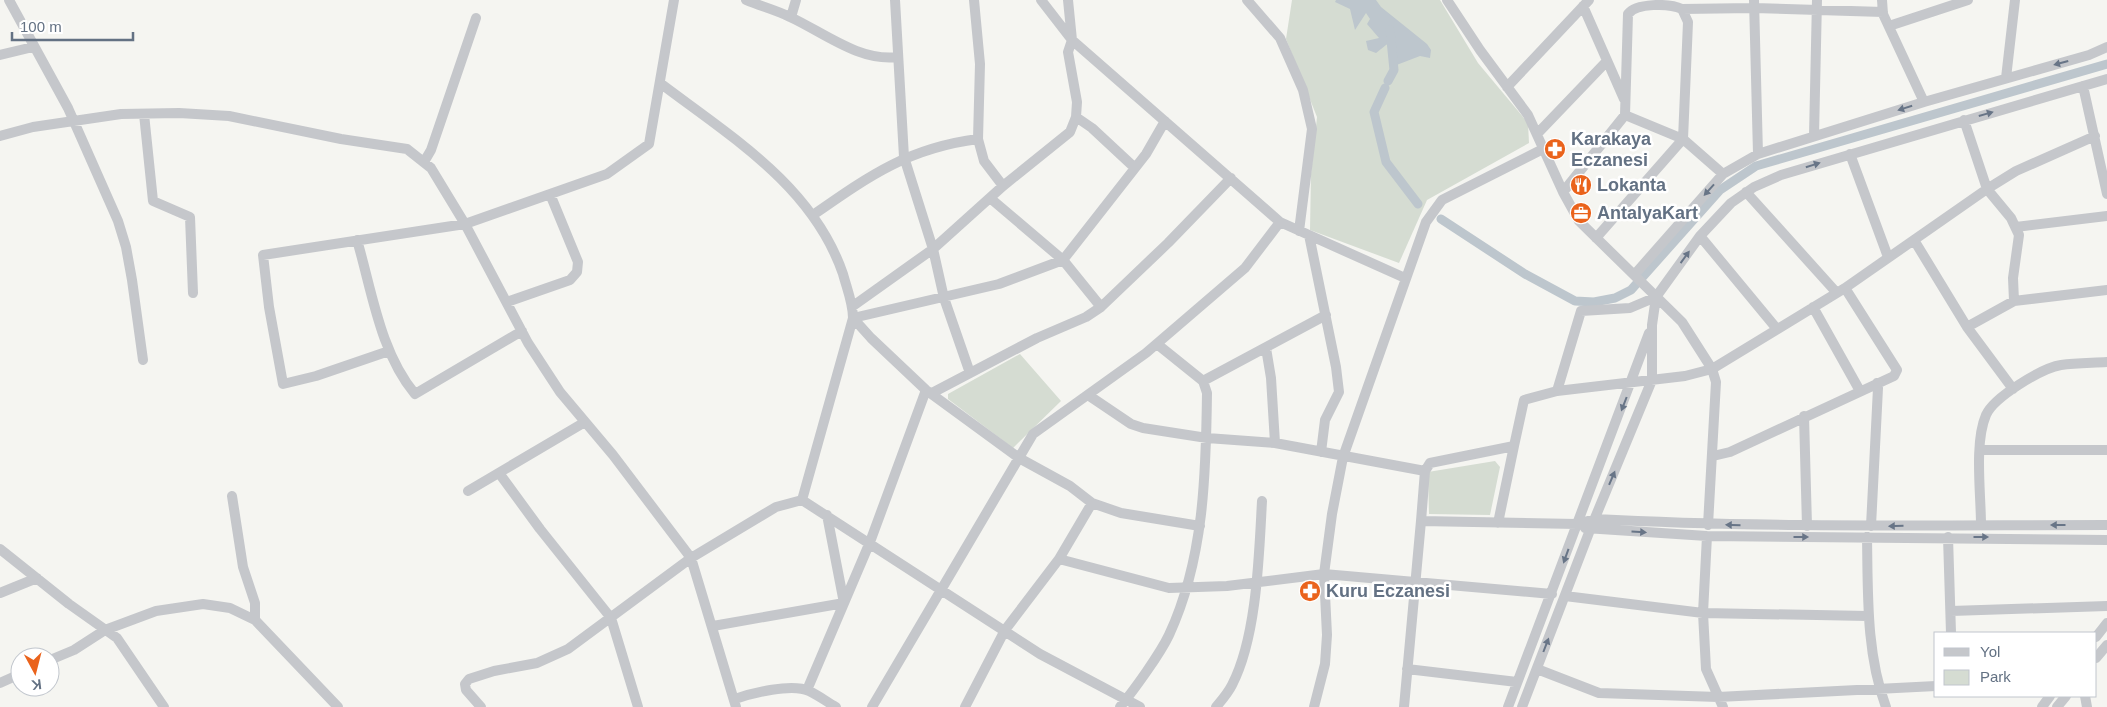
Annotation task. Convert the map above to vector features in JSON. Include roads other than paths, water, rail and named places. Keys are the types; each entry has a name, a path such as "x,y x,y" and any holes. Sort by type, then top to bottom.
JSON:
{"street":[{"path":"10,0 68,108 118,221 126,247 143,360"},
{"path":"389,351 316,376 283,384 269,307 263,255 465,224 607,174 649,144 674,0"},
{"path":"746,0 791,17 812,30 871,55 898,57"},
{"path":"791,17 796,0"},
{"path":"895,0 904,157 933,249 944,298 970,374"},
{"path":"974,0 980,64 978,139 984,161 1004,186"},
{"path":"1041,0 1072,40 1280,222 1405,278"},
{"path":"853,306 933,249 1004,186 1065,138 1073,127 1077,102 1068,52 1072,40 1068,0"},
{"path":"1246,0 1280,38 1303,90 1312,129 1299,230"},
{"path":"1447,0 1528,115 1563,192 1580,221 1682,322 1712,369 1716,382 1708,525"},
{"path":"1882,0 1883,12 1924,102"},
{"path":"2006,78 2015,0"},
{"path":"1889,26 1963,1"},
{"path":"1507,87 1586,3 1607,62 1625,102"},
{"path":"1563,192 1625,115 1628,14 1635,6 1655,3 1682,9 1754,4 1817,4 1883,12"},
{"path":"1754,4 1758,154"},
{"path":"1814,136 1817,4"},
{"path":"1596,238 1683,139 1688,22 1682,9"},
{"path":"424,162 431,150 476,18"},
{"path":"0,55 34,47"},
{"path":"1637,276 1723,174 1758,154 1924,102 2089,55 2107,47"},
{"path":"1538,134 1607,62"},
{"path":"1557,391 1581,311 1630,308 1653,293 1700,236 1731,203 1746,192 1781,175 2107,79"},
{"path":"660,82 767,163 813,215 830,244 853,306 853,318 802,500"},
{"path":"2082,86 2107,194"},
{"path":"0,136 33,127 121,114 229,116 407,149 431,168 465,224 522,330 560,392 586,422 691,558 736,703 750,694 781,689 807,690 836,707"},
{"path":"144,114 153,201 190,217 194,293"},
{"path":"1625,115 1683,139 1723,174"},
{"path":"1076,117 1092,128 1135,168"},
{"path":"1964,120 1987,189 2016,227 2019,235 2013,278 2014,301"},
{"path":"853,318 999,284 1062,260 1146,154 1165,121"},
{"path":"1498,523 1524,400 1557,391 1685,376 1712,369 1841,290 2016,171 2095,136"},
{"path":"813,215 862,181 904,157 949,142 978,139"},
{"path":"1314,707 1325,664 1327,634 1324,574 1332,514 1343,457 1426,222 1442,200 1543,149"},
{"path":"1850,154 1888,258"},
{"path":"807,690 870,542 929,391 970,374 1038,338 1086,317 1101,307 1168,243 1230,178"},
{"path":"1713,456 1730,452 1804,416 1877,384 1894,376 1897,370 1841,290 1746,192"},
{"path":"507,302 570,280 577,272 578,262 550,194"},
{"path":"990,198 1062,260 1101,307"},
{"path":"2016,227 2107,216"},
{"path":"872,707 1033,434 1157,344 1245,268 1280,222"},
{"path":"1309,235 1326,315 1339,392 1326,420 1320,452"},
{"path":"1700,236 1777,329"},
{"path":"357,240 389,351 403,380 415,394 522,330"},
{"path":"1914,240 1967,327 2013,390"},
{"path":"1967,327 2014,301 2107,290"},
{"path":"1522,707 1590,530 1652,380 1653,293"},
{"path":"1813,307 1860,391"},
{"path":"1203,381 1326,315"},
{"path":"853,318 871,338 929,391 1019,458 1070,486 1092,503 1122,513 1200,526"},
{"path":"1508,707 1652,325"},
{"path":"1123,703 1168,636 1185,588 1200,526 1207,438 1207,393 1203,381 1157,344"},
{"path":"1266,348 1272,378 1275,443"},
{"path":"1981,525 1980,450 1983,424 1990,407 2040,372 2060,365 2107,362"},
{"path":"1871,526 1877,384"},
{"path":"1088,395 1130,424 1143,428 1207,438 1275,443 1425,471"},
{"path":"1804,416 1806,526"},
{"path":"468,491 586,422"},
{"path":"1404,707 1425,471 1430,463 1514,446"},
{"path":"1980,450 2107,450"},
{"path":"499,473 540,529 612,618 638,707"},
{"path":"232,496 243,567 255,603 255,620"},
{"path":"481,707 466,690 465,684 469,679 494,671 538,663 568,649 691,558 776,507 802,500 870,542 1040,654 1123,703 1140,707"},
{"path":"1216,707 1232,686 1244,655 1258,582 1262,501"},
{"path":"965,707 1004,630 1059,559 1092,503"},
{"path":"826,515 844,603"},
{"path":"1421,521 1577,524 1595,519 1708,525 2107,525"},
{"path":"1577,524 1590,530 1707,536 2107,540"},
{"path":"1707,536 1703,613 1706,669 1723,707"},
{"path":"1867,537 1868,616 1879,687 1886,707"},
{"path":"1948,537 1951,632"},
{"path":"0,548 105,630 118,638 164,707"},
{"path":"1059,559 1164,587 1227,586 1324,574 1552,594"},
{"path":"0,593 38,578"},
{"path":"1565,596 1703,613 1868,616"},
{"path":"713,626 844,603"},
{"path":"60,656 74,650 105,630 156,611 203,604 230,608 255,620 333,705"},
{"path":"1951,611 2107,606"},
{"path":"2097,636 2107,623"},
{"path":"2097,657 2107,645"},
{"path":"1407,669 1517,682"},
{"path":"1537,670 1599,693 1718,697 1879,687 1934,686"},
{"path":"2057,707 2065,697"}],"waterway":[{"path":"1388,81 1394,70 1390,30"},
{"path":"1441,219 1525,274 1575,301 1594,302 1615,298 1631,290 1720,190 1756,166 2107,64"},
{"path":"1385,88 1374,112 1386,162 1418,204"}],"place":[{"name":"Karakaya Eczanesi","path":"1555,149"},
{"name":"Lokanta","path":"1581,185"},
{"name":"AntalyaKart","path":"1581,213"},
{"name":"Kuru Eczanesi","path":"1310,591"}]}
